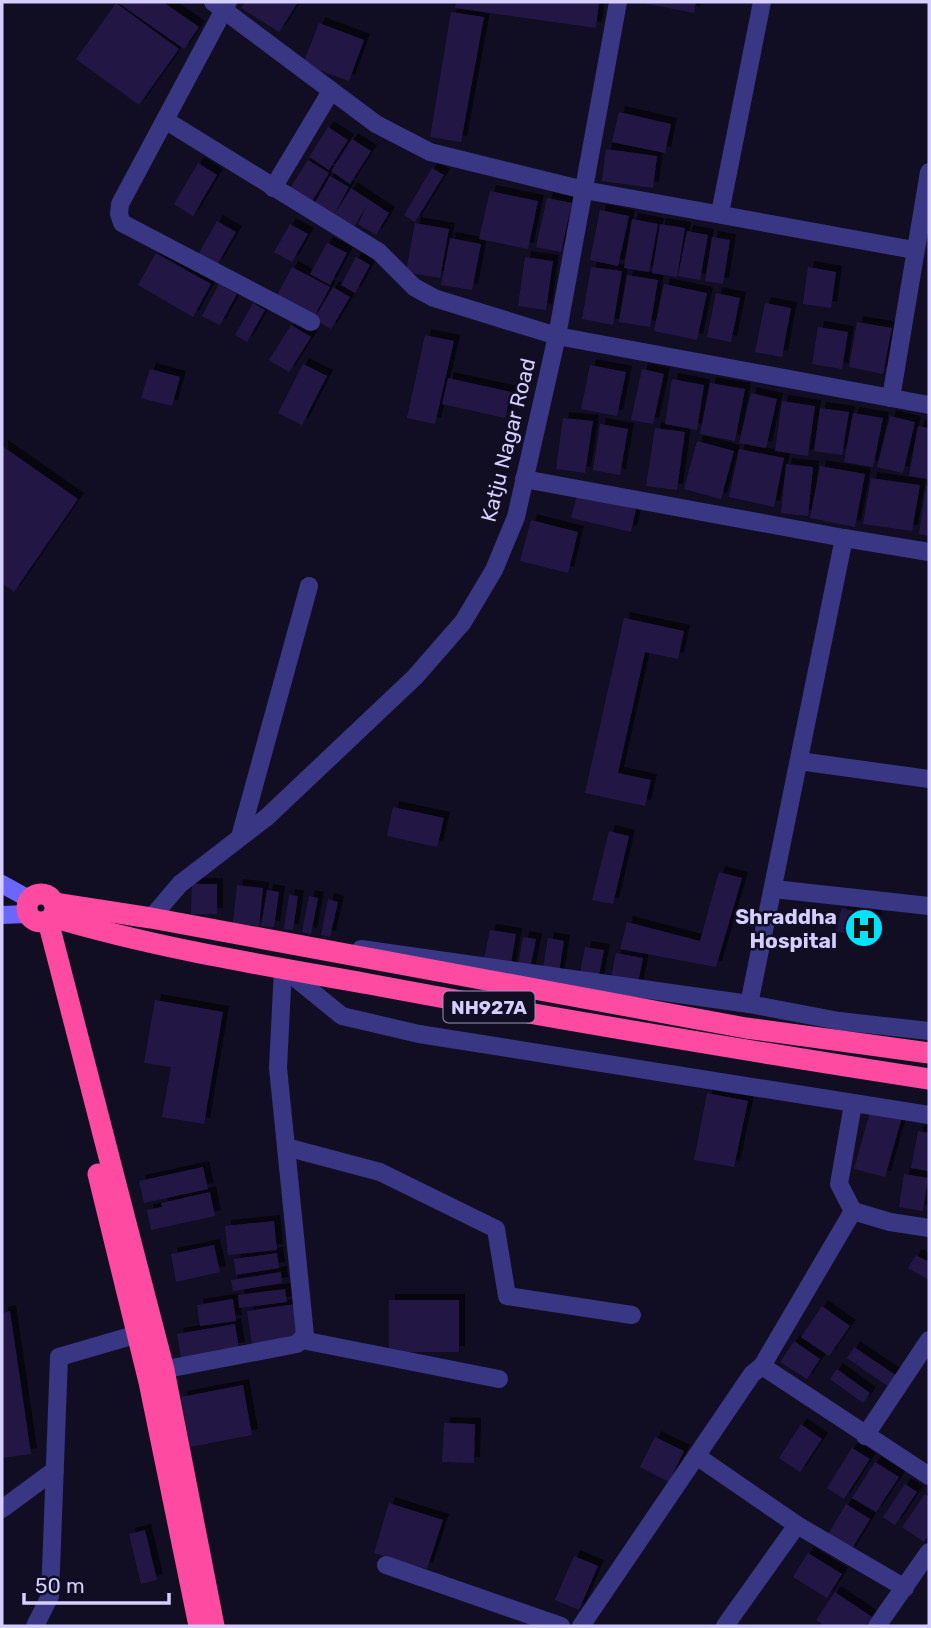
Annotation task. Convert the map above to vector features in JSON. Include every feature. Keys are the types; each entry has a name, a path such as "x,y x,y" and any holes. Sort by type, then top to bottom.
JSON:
{"highway":[{"name":"NH927A","path":"41,913 151,918 746,1028 929,1053"},
{"name":"NH927A","path":"41,913 114,935 577,1023 929,1079"},
{"path":"41,913 138,1334 155,1371 199,1626"},
{"path":"41,913 155,1371 214,1626"}],"main road":[{"path":"2,884 41,913"},
{"path":"2,915 41,913"}],"street":[{"name":"Katju Nagar Road","path":"151,918 180,884 267,817 415,677 463,622 494,570 516,517 557,336 618,2"},
{"path":"720,213 762,2"},
{"path":"310,322 122,223 119,214 120,204 222,4 376,124 430,152 584,190 914,250"},
{"path":"273,188 331,91"},
{"path":"165,120 379,252 425,295 557,336 929,405"},
{"path":"891,398 929,172"},
{"path":"524,479 929,552"},
{"path":"749,1004 844,538"},
{"path":"240,837 309,586"},
{"path":"799,761 929,779"},
{"path":"774,889 929,906"},
{"path":"293,945 382,950 749,1004 839,1021 929,1031"},
{"path":"283,968 342,1016 419,1034 929,1115"},
{"path":"155,1371 297,1344 305,1335 278,1068 283,968"},
{"path":"853,1104 839,1185 853,1211 890,1222 929,1228"},
{"path":"286,1147 380,1172 496,1229 507,1296 632,1315"},
{"path":"581,1626 752,1374 762,1366 853,1211"},
{"path":"35,1626 50,1595 59,1357 138,1334"},
{"path":"302,1340 499,1379"},
{"path":"865,1436 929,1340"},
{"path":"762,1366 929,1476"},
{"path":"698,1457 797,1525 905,1588"},
{"path":"2,1509 55,1470"},
{"path":"726,1626 797,1525"},
{"path":"877,1626 929,1552"},
{"path":"386,1565 561,1626"}],"building":[{"path":"117,2 163,2 199,27 184,49"},
{"path":"245,2 298,2 279,32 241,8"},
{"path":"456,2 599,2 596,28 455,8"},
{"path":"639,2 696,2 694,13"},
{"path":"116,3 179,49 139,105 76,59"},
{"path":"451,12 484,17 461,142 430,137"},
{"path":"319,23 364,40 349,81 303,64"},
{"path":"619,112 671,124 665,153 612,142"},
{"path":"328,127 348,140 329,170 309,157"},
{"path":"352,139 371,151 350,184 331,171"},
{"path":"606,149 657,156 653,188 602,181"},
{"path":"308,160 329,173 309,207 287,193"},
{"path":"198,163 217,175 193,216 174,204"},
{"path":"432,168 444,175 415,222 404,215"},
{"path":"330,176 349,187 331,220 312,208"},
{"path":"351,188 389,213 376,235 358,224 368,204 354,227 334,215"},
{"path":"490,191 538,201 528,249 479,239"},
{"path":"547,198 572,203 561,252 536,247"},
{"path":"600,210 629,216 618,266 590,260"},
{"path":"632,219 658,224 649,272 624,268"},
{"path":"217,221 236,232 217,265 198,255"},
{"path":"415,223 449,229 440,278 406,272"},
{"path":"290,224 308,234 292,262 274,252"},
{"path":"660,224 685,228 677,277 652,273"},
{"path":"687,231 708,235 700,280 678,276"},
{"path":"712,237 730,240 723,284 705,281"},
{"path":"450,238 481,244 472,290 441,285"},
{"path":"327,243 347,253 330,285 310,274"},
{"path":"156,253 211,284 193,317 138,285"},
{"path":"356,257 370,265 355,293 341,285"},
{"path":"525,257 553,261 546,310 518,306"},
{"path":"292,267 330,287 313,319 275,299"},
{"path":"591,267 622,271 613,325 582,319"},
{"path":"808,267 836,272 831,308 803,304"},
{"path":"627,275 658,280 650,327 619,322"},
{"path":"219,284 237,294 220,325 202,316"},
{"path":"664,284 707,293 697,340 654,331"},
{"path":"333,287 350,297 331,329 314,319"},
{"path":"716,293 740,298 731,342 707,337"},
{"path":"253,303 265,310 247,342 235,335"},
{"path":"765,303 791,308 782,357 755,352"},
{"path":"857,322 892,328 883,374 849,367"},
{"path":"291,325 311,337 289,372 269,360"},
{"path":"818,327 848,332 842,369 812,364"},
{"path":"425,335 454,341 435,424 407,418"},
{"path":"303,364 327,376 302,425 278,413"},
{"path":"590,365 626,372 617,416 581,409"},
{"path":"150,369 180,377 172,406 141,398"},
{"path":"642,369 664,374 653,424 631,420"},
{"path":"448,378 511,392 505,418 442,404"},
{"path":"672,379 704,385 697,430 665,424"},
{"path":"710,383 745,389 735,441 700,434"},
{"path":"751,393 777,399 766,448 739,443"},
{"path":"782,401 815,406 808,456 775,451"},
{"path":"820,408 849,412 842,455 814,451"},
{"path":"853,413 883,418 873,467 844,462"},
{"path":"890,416 915,422 903,473 877,467"},
{"path":"563,418 593,421 585,473 556,469"},
{"path":"600,424 628,429 620,475 593,470"},
{"path":"918,426 929,428 929,479 909,476"},
{"path":"655,428 685,432 677,490 646,486"},
{"path":"697,441 734,451 721,499 684,489"},
{"path":"2,446 78,499 14,592 2,583"},
{"path":"739,449 784,458 774,507 729,497"},
{"path":"786,464 813,467 808,516 781,513"},
{"path":"820,466 865,474 855,527 810,518"},
{"path":"871,478 920,485 912,531 863,524"},
{"path":"926,486 929,486 929,536 919,534"},
{"path":"577,495 636,509 631,532 571,518"},
{"path":"531,520 578,532 568,573 520,561"},
{"path":"624,618 684,631 678,659 645,652 618,773 651,780 645,806 585,793"},
{"path":"393,807 444,818 437,847 387,836"},
{"path":"609,831 629,836 613,904 592,900"},
{"path":"719,872 742,878 716,967 620,949 627,922 700,941"},
{"path":"192,884 217,884 217,914 191,914"},
{"path":"237,885 263,888 259,926 233,923"},
{"path":"267,890 279,892 274,927 261,926"},
{"path":"289,895 298,896 293,930 284,929"},
{"path":"309,896 318,898 311,934 302,932"},
{"path":"328,899 338,902 330,937 321,935"},
{"path":"842,908 876,917 870,940 836,931"},
{"path":"490,930 516,934 510,969 483,964"},
{"path":"523,937 536,939 529,974 517,971"},
{"path":"548,938 564,941 558,978 542,975"},
{"path":"585,947 604,950 597,986 578,983"},
{"path":"616,953 643,958 636,993 609,988"},
{"path":"155,1000 223,1012 204,1124 162,1117 171,1067 144,1063"},
{"path":"707,1093 748,1101 734,1167 694,1160"},
{"path":"871,1108 902,1117 885,1177 854,1169"},
{"path":"918,1131 929,1133 928,1171 911,1168"},
{"path":"203,1167 208,1189 144,1203 139,1181"},
{"path":"904,1174 928,1178 923,1211 899,1207"},
{"path":"210,1192 215,1216 151,1230 147,1210 162,1207 161,1203"},
{"path":"274,1221 277,1250 228,1255 225,1226"},
{"path":"214,1245 220,1272 176,1282 171,1254"},
{"path":"277,1253 279,1268 236,1275 234,1259"},
{"path":"916,1255 929,1262 929,1280 908,1268"},
{"path":"281,1272 282,1283 233,1291 231,1280"},
{"path":"285,1289 287,1302 239,1308 238,1295"},
{"path":"233,1299 236,1321 200,1326 197,1305"},
{"path":"389,1300 459,1300 459,1352 389,1352"},
{"path":"295,1304 300,1338 252,1345 247,1311"},
{"path":"822,1306 850,1326 829,1356 801,1337"},
{"path":"10,1311 31,1454 2,1458 2,1313"},
{"path":"235,1324 239,1348 181,1358 177,1334"},
{"path":"794,1341 820,1359 807,1379 780,1362"},
{"path":"854,1347 897,1376 889,1387 847,1358"},
{"path":"837,1369 870,1393 863,1403 830,1379"},
{"path":"243,1385 252,1435 190,1447 181,1397"},
{"path":"444,1423 475,1424 474,1463 442,1462"},
{"path":"801,1424 822,1439 800,1472 779,1458"},
{"path":"655,1437 684,1451 669,1482 640,1467"},
{"path":"852,1448 870,1459 844,1499 827,1488"},
{"path":"875,1462 899,1477 876,1512 852,1498"},
{"path":"905,1484 917,1492 895,1525 883,1517"},
{"path":"925,1494 929,1497 929,1534 924,1542 902,1527"},
{"path":"389,1503 443,1520 427,1569 374,1553"},
{"path":"846,1504 870,1519 850,1552 827,1536"},
{"path":"145,1530 157,1580 141,1584 129,1534"},
{"path":"808,1553 842,1574 827,1598 793,1577"},
{"path":"574,1556 598,1566 579,1610 555,1600"},
{"path":"835,1592 872,1617 865,1626 825,1626 816,1620"}],"place":[{"name":"Shraddha Hospital","path":"864,928"}]}
